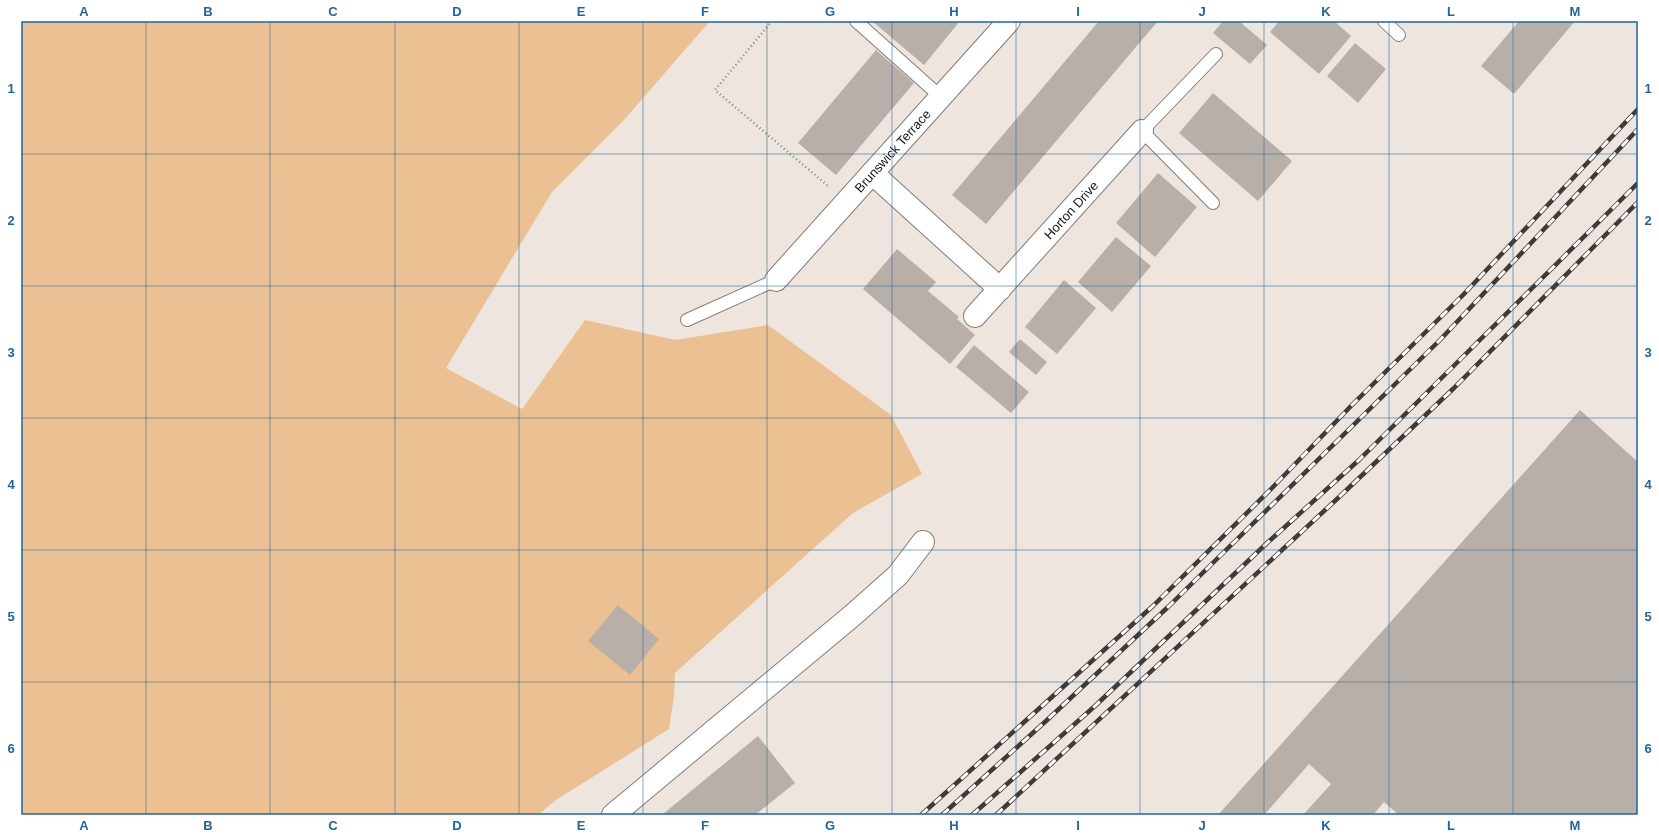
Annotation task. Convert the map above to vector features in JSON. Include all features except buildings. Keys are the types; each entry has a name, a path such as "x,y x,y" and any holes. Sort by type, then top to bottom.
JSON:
{"street":[{"name":"Brunswick Terrace","path":"776,280 1009,21"},
{"name":"Horton Drive","path":"975,316 1142,131"},
{"path":"872,173 1000,289"},
{"path":"613,815 853,615 898,575 923,542"}],"lane":[{"path":"856,21 941,97"},
{"path":"1384,21 1400,35"},
{"path":"1214,203 1142,131 1216,54"},
{"path":"687,320 776,280"}],"path":[{"path":"772,21 715,90 847,201"}],"shaded area":[{"path":"21,21 710,21 624,120 552,192 446,368 522,409 585,320 675,340 768,325 891,415 922,474 853,513 675,673 674,696 669,729 556,800 538,815 21,815"}],"railway":[{"path":"921,815 1154,605 1463,295 1638,109"},
{"path":"942,815 1046,721 1168,607 1440,340 1638,129"},
{"path":"972,815 1095,706 1266,544 1359,460 1638,183"},
{"path":"996,815 1337,499 1454,388 1638,202"}]}
